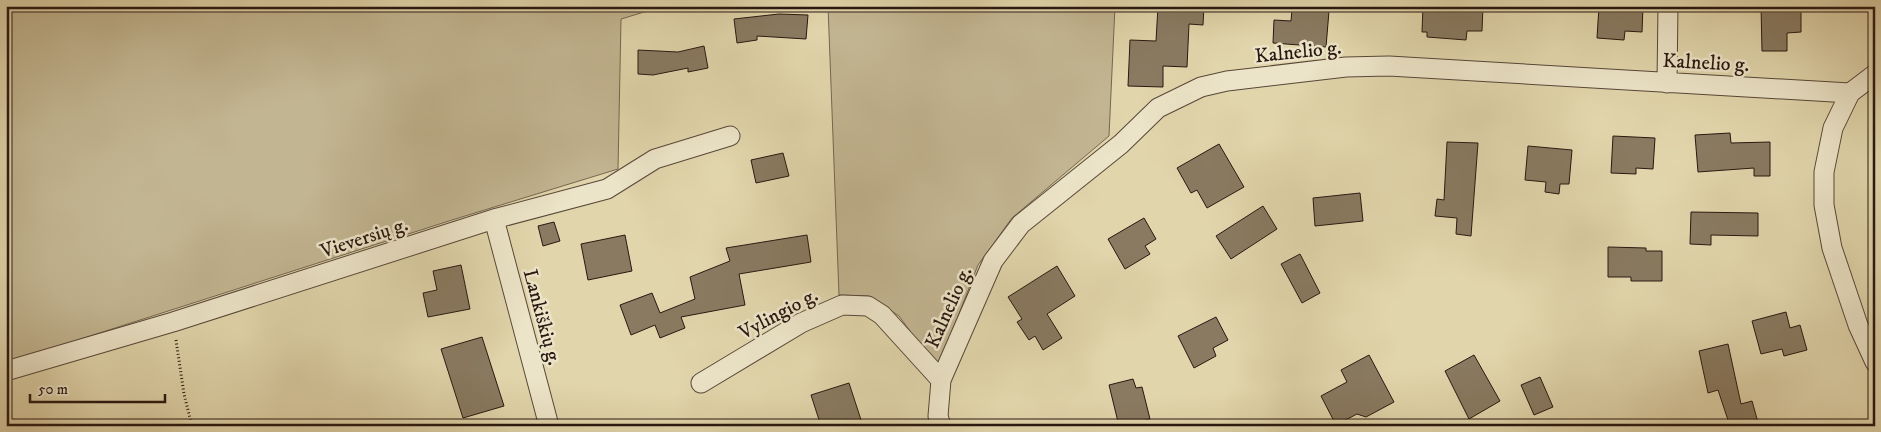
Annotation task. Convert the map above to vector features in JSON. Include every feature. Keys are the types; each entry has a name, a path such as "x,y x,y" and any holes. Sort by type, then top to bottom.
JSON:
{"street":[{"path":"1667,83 1668,6"},
{"name":"Kalnelio g.","path":"941,426 938,416 941,380 993,261 1021,224 1121,144 1158,108 1201,87 1227,81 1346,67 1389,66 1850,93"},
{"path":"1875,74 1850,93 1833,128 1824,172 1824,205 1832,248 1858,325 1875,362"},
{"name":"Vieversių g.","path":"6,371 173,322 494,219 607,189 655,159 730,136"},
{"name":"Lankiškių g.","path":"494,219 549,426"},
{"name":"Vylingio g.","path":"701,383 801,323 842,305 868,306 882,315 941,380"}],"path":[{"path":"173,322 184,394 192,426"}],"shaded area":[{"path":"6,6 664,6 621,19 618,169 452,220 6,363"},
{"path":"828,6 1115,6 1109,136 1012,218 978,265 941,360 935,365 899,316 869,296 839,295"}],"building":[{"path":"1158,6 1204,6 1203,25 1189,24 1187,67 1163,66 1163,87 1128,86 1130,40 1156,41"},
{"path":"1423,6 1483,6 1482,31 1467,31 1466,40 1427,37 1427,32 1422,32"},
{"path":"1599,6 1643,6 1642,32 1625,31 1624,40 1597,38"},
{"path":"1761,6 1801,6 1801,32 1787,33 1787,51 1762,51"},
{"path":"1292,9 1329,11 1326,47 1273,43 1274,20 1291,21"},
{"path":"779,14 808,15 806,39 757,36 757,40 737,43 734,19"},
{"path":"704,46 708,68 688,72 688,68 653,75 638,74 638,50 678,52"},
{"path":"1730,133 1731,143 1770,142 1770,176 1754,176 1754,168 1698,172 1695,135"},
{"path":"1613,136 1655,138 1653,169 1636,168 1636,174 1611,173"},
{"path":"1447,142 1478,143 1471,236 1456,234 1457,218 1435,216 1437,199 1444,200"},
{"path":"1219,144 1244,187 1207,208 1197,190 1191,193 1177,168"},
{"path":"1528,146 1572,150 1569,184 1560,184 1559,194 1545,192 1546,182 1525,180"},
{"path":"783,153 789,176 756,183 751,160"},
{"path":"1360,193 1363,221 1315,226 1313,198"},
{"path":"1263,206 1277,229 1231,259 1216,236"},
{"path":"1691,212 1758,213 1758,236 1711,235 1711,245 1690,244"},
{"path":"1144,218 1156,239 1145,246 1150,254 1125,269 1108,239"},
{"path":"554,222 560,241 543,246 538,226"},
{"path":"625,235 632,271 588,280 581,244"},
{"path":"807,235 811,262 739,274 745,305 681,317 685,328 660,338 655,325 631,335 620,305 652,293 660,313 695,299 690,277 730,261 726,248"},
{"path":"1608,247 1646,248 1646,251 1662,251 1662,281 1631,281 1631,277 1608,277"},
{"path":"1300,254 1320,293 1302,303 1281,264"},
{"path":"461,265 470,309 428,317 423,293 437,290 433,271"},
{"path":"1057,266 1075,296 1047,314 1062,338 1043,350 1035,336 1029,340 1017,322 1022,319 1008,297"},
{"path":"1786,312 1790,328 1800,325 1807,350 1784,356 1782,349 1761,354 1752,321"},
{"path":"1216,317 1228,340 1213,348 1216,356 1194,368 1178,336"},
{"path":"482,337 504,406 463,418 441,349"},
{"path":"1728,344 1741,404 1752,401 1759,426 1730,426 1718,390 1708,393 1699,351"},
{"path":"1369,355 1394,402 1366,417 1357,414 1336,425 1321,396 1347,382 1341,370"},
{"path":"1474,355 1500,401 1469,419 1445,371"},
{"path":"1540,377 1553,407 1534,415 1521,385"},
{"path":"1133,379 1136,388 1142,387 1150,419 1119,426 1109,385"},
{"path":"849,383 863,426 821,426 811,395"}]}
